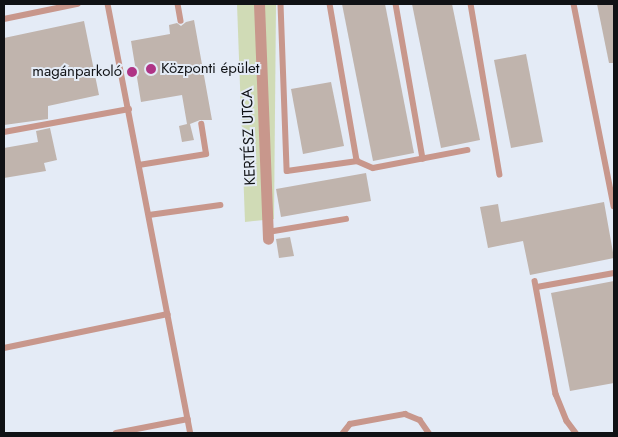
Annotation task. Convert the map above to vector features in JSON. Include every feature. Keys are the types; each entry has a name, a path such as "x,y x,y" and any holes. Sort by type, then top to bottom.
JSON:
{"street":[{"name":"KERTÉSZ UTCA","path":"259,4 268,236"}],"lane":[{"path":"4,19 77,4"},
{"path":"108,4 190,433"},
{"path":"178,4 181,21"},
{"path":"282,4 287,171 357,161 373,168 467,150"},
{"path":"330,4 357,161"},
{"path":"396,4 423,158"},
{"path":"471,4 500,175"},
{"path":"574,4 614,206"},
{"path":"4,132 129,109"},
{"path":"139,165 206,154 202,124"},
{"path":"149,216 220,205"},
{"path":"268,236 346,218"},
{"path":"576,433 567,421 556,394 536,284 614,273"},
{"path":"4,348 168,314"},
{"path":"343,433 350,424 405,414 420,420 430,433"},
{"path":"116,433 188,419"}],"green space":[{"path":"237,4 276,4 274,219 245,222"}],"building":[{"path":"342,4 385,4 414,153 373,161"},
{"path":"412,4 452,4 480,140 441,148"},
{"path":"597,4 614,4 614,63 609,63"},
{"path":"194,20 212,120 200,120 190,124 194,140 182,142 179,126 187,124 182,95 141,102 131,41 170,34 169,25 177,23 181,26 186,22"},
{"path":"84,21 99,95 48,106 48,119 4,125 4,38"},
{"path":"526,54 543,142 511,148 494,60"},
{"path":"331,82 344,146 303,154 291,89"},
{"path":"50,128 57,160 44,163 46,171 4,178 4,148 38,142 36,131"},
{"path":"366,173 371,201 281,217 276,189"},
{"path":"604,202 614,258 530,275 523,241 488,248 480,207 498,204 501,222"},
{"path":"290,237 294,256 279,258 276,239"},
{"path":"614,281 614,383 570,391 551,293"}],"place":[{"name":"Központi épület","path":"151,69"},
{"name":"magánparkoló","path":"132,72"}]}
